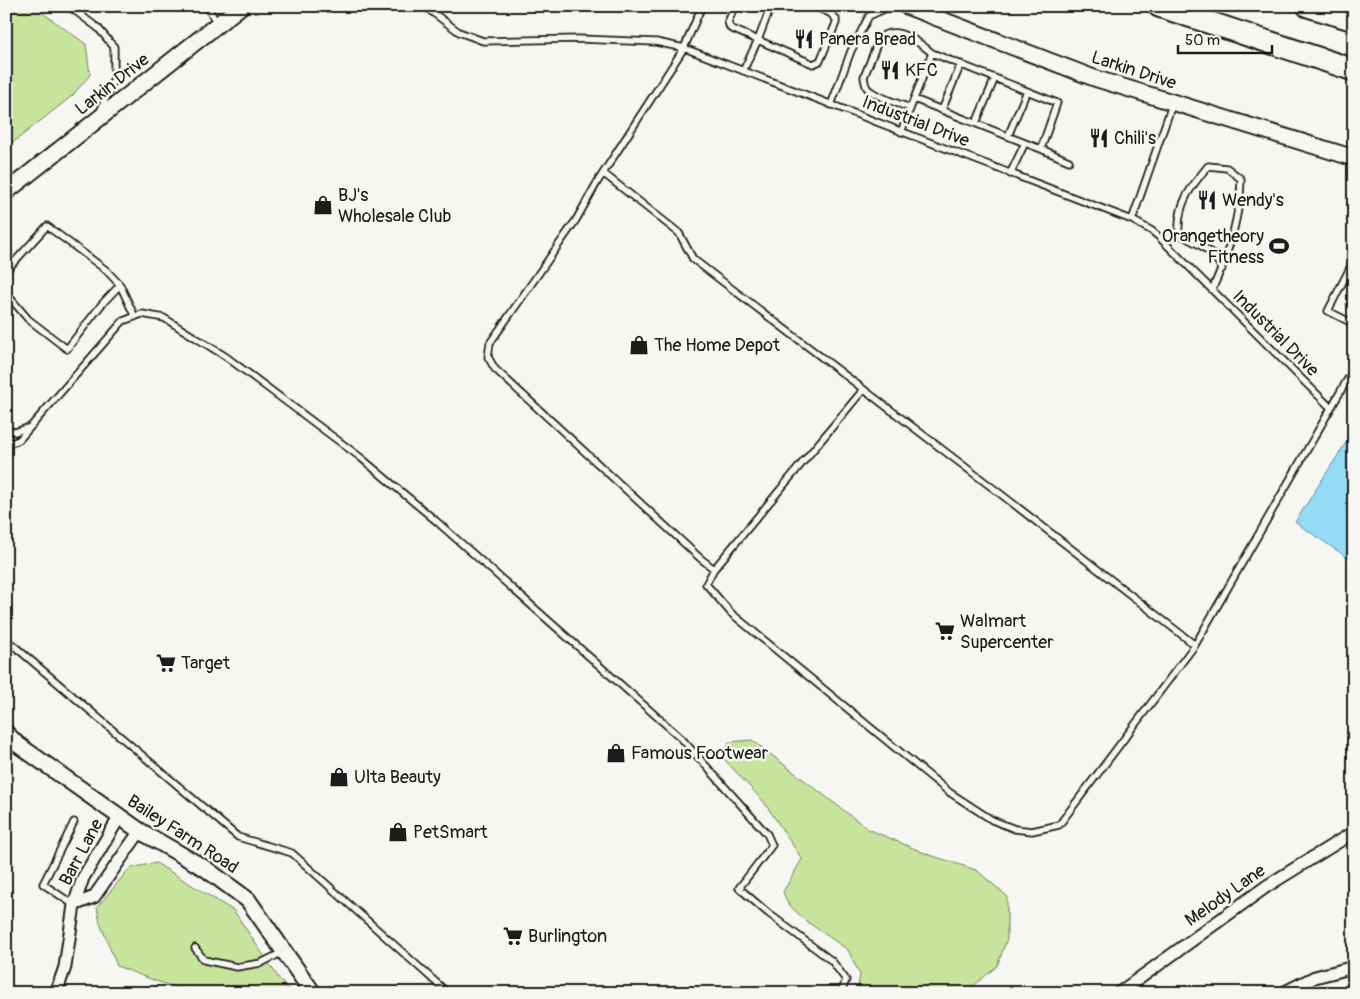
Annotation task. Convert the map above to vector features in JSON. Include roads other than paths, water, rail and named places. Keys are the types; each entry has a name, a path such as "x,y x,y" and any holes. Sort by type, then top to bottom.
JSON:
{"highway":[{"path":"1159,6 1354,70"},
{"path":"1308,6 1354,20"},
{"path":"1230,30 1331,74 1354,81"}],"street":[{"name":"Larkin Drive","path":"6,192 241,6"},
{"name":"Larkin Drive","path":"907,7 1094,78 1354,158"},
{"name":"Bailey Farm Road","path":"6,733 17,744 140,830 206,870 248,900 313,993"},
{"name":"Barr Lane","path":"56,993 65,966 74,905 83,878 120,816"},
{"name":"Barr Lane","path":"74,905 94,897 140,830"},
{"name":"Melody Lane","path":"1119,993 1267,886 1354,832"},
{"path":"1282,993 1315,977 1354,967"}],"lane":[{"path":"207,6 218,25"},
{"name":"Industrial Drive","path":"427,6 428,9 459,32 483,41 579,39 656,42 684,48 1132,220 1159,237 1331,408"},
{"path":"702,6 684,48 603,174 576,220 490,343 488,357 495,369 714,569"},
{"path":"735,6 728,22 730,28 813,64 817,64 820,62 836,19 830,13 813,6"},
{"path":"743,71 758,40 771,6"},
{"path":"70,7 98,28 114,47 114,78 96,121"},
{"path":"832,105 850,51 869,16 887,8 907,7"},
{"path":"910,108 873,93 865,83 864,77 879,39 883,35 894,32 920,43 932,53 1057,103 1041,149"},
{"path":"901,132 932,53"},
{"path":"942,110 961,64"},
{"path":"976,123 994,78"},
{"path":"1008,136 1027,91"},
{"path":"914,99 1069,161"},
{"path":"1132,220 1172,102"},
{"path":"1010,174 1024,143"},
{"path":"1212,290 1222,269 1240,203 1241,179 1227,168 1208,166 1188,191 1178,220 1179,234 1214,255 1222,269"},
{"path":"603,174 679,233 693,259 1195,645"},
{"path":"6,271 47,226 106,270 120,285 135,317"},
{"path":"1354,260 1328,311 1354,324"},
{"path":"6,293 28,320 67,349 102,304 120,285"},
{"path":"6,445 19,440 123,321 142,314 164,318 225,356 360,457 436,520 681,738 766,834 772,844 739,888 768,913 832,961 846,980 841,993"},
{"path":"863,390 714,569 706,584 732,613 949,792 992,820 1015,829 1032,831 1058,825 1195,645 1354,368"},
{"path":"6,430 15,432 32,426"},
{"path":"6,639 238,837 292,853 448,993"},
{"path":"74,822 43,884 74,905"},
{"path":"195,948 204,960 237,967 261,963 285,952"}],"water":[{"path":"1354,430 1354,562 1295,522"}],"place":[{"name":"Panera Bread","path":"804,39"},
{"name":"KFC","path":"890,70"},
{"name":"Chili's","path":"1099,138"},
{"name":"Wendy's","path":"1207,200"},
{"name":"BJ's Wholesale Club","path":"323,205"},
{"name":"Orangetheory Fitness","path":"1279,246"},
{"name":"The Home Depot","path":"639,345"},
{"name":"Walmart Supercenter","path":"945,631"},
{"name":"Target","path":"166,663"},
{"name":"Famous Footwear","path":"616,753"},
{"name":"Ulta Beauty","path":"339,777"},
{"name":"PetSmart","path":"398,832"},
{"name":"Burlington","path":"513,936"}]}
